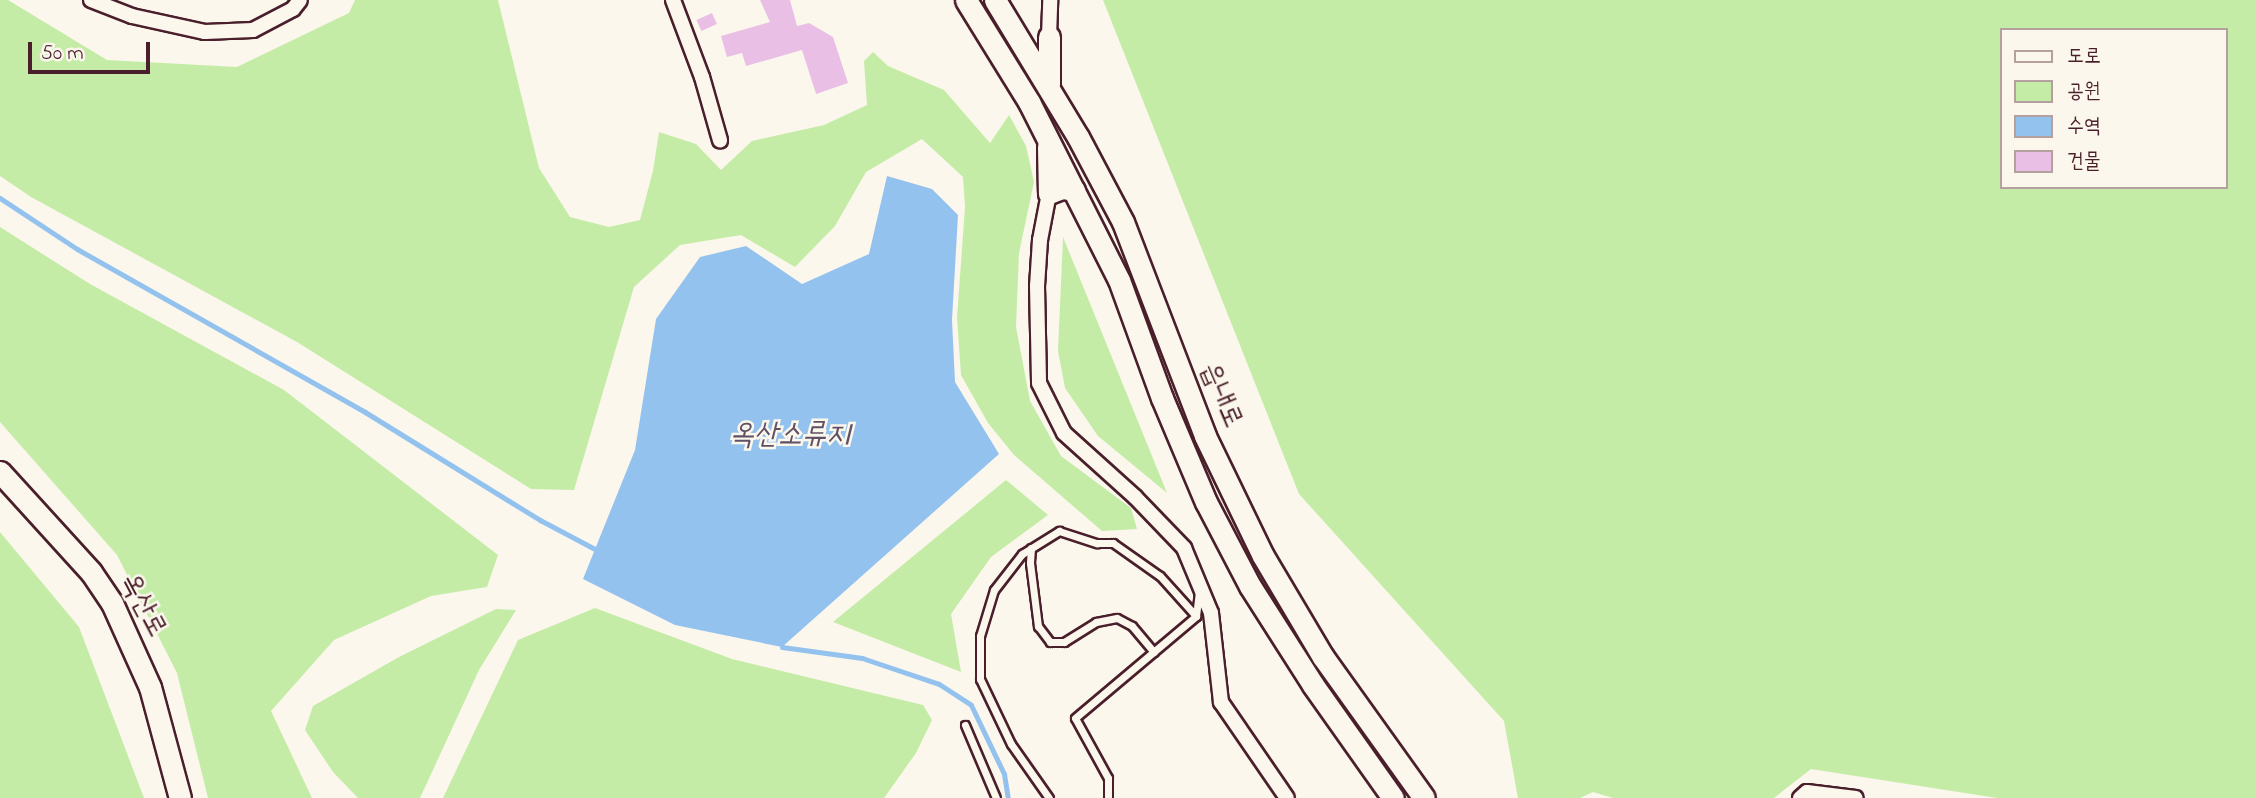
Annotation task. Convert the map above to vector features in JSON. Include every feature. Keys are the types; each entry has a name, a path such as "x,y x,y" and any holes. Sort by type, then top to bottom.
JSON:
{"street":[{"path":"91,0 132,16 205,32 253,30 293,9 300,0"},
{"path":"673,0 702,77 719,140"},
{"name":"읍내로","path":"967,0 1029,102 1119,280 1163,398 1212,514 1250,586 1306,674 1393,798"},
{"name":"읍내로","path":"995,0 1049,87 1123,222 1205,436 1263,556 1323,657 1423,798"},
{"path":"1049,87 1051,0"},
{"path":"1027,51 1049,37"},
{"path":"1048,139 1049,193 1040,240 1037,286 1039,383 1064,433 1164,524 1184,548 1201,582 1211,613 1221,702 1287,798"},
{"path":"1049,193 1062,188 1074,190"},
{"name":"옥산로","path":"0,472 91,572 112,603 150,687 180,798"},
{"path":"1800,798 1807,792 1856,798"}],"lane":[{"path":"1049,798 1011,744 980,679 980,636 995,590 1022,554 1059,531 1097,543 1113,543 1160,576 1196,616"},
{"path":"1031,548 1030,563 1038,626 1050,642 1063,642 1096,622 1117,618 1132,626 1154,652"},
{"path":"1108,798 1108,778 1074,718 1196,616 1201,582"},
{"path":"965,725 996,798"}],"green space":[{"path":"0,0 8,0 107,60 237,67 349,13 355,0 498,0 539,168 570,217 609,227 640,220 653,171 659,132 696,144 721,170 752,141 824,125 867,105 864,61 873,52 888,66 944,90 990,143 1009,115 1026,146 1034,182 1019,253 1016,327 1030,401 1061,456 1131,508 1137,529 1102,531 1014,455 988,423 961,375 957,318 965,207 963,177 922,139 866,172 835,226 795,267 741,235 680,245 634,287 574,490 531,489 297,342 31,197 0,176"},
{"path":"1103,0 2256,0 2256,798 1997,798 1811,769 1774,798 1613,798 1593,792 1580,798 1518,798 1504,721 1299,494"},
{"path":"0,227 90,284 284,390 498,555 487,587 431,596 334,640 271,711 312,798 208,798 177,673 117,555 0,422"},
{"path":"1063,237 1167,493 1098,436 1065,388 1058,351"},
{"path":"1006,480 1048,515 991,557 951,614 961,672 833,622"},
{"path":"0,532 79,627 144,798 0,798"},
{"path":"595,608 732,659 923,705 932,720 916,753 884,798 443,798 518,640"},
{"path":"496,609 516,610 479,670 420,798 358,798 333,772 305,730 313,706 399,657"}],"water":[{"name":"옥산소류지","path":"887,176 932,189 958,215 952,320 955,382 999,454 782,647 675,625 583,579 635,450 656,319 700,257 746,246 802,284 869,254"}],"building":[{"path":"760,0 790,0 797,26 809,23 833,37 848,83 816,94 802,50 746,66 742,53 727,57 721,36 770,22"},
{"path":"712,13 717,24 701,31 696,20"}],"waterway":[{"path":"0,198 77,249 365,412 540,520 595,549"},
{"path":"782,647 862,658 939,684 971,705 1004,774 1008,798"}]}
